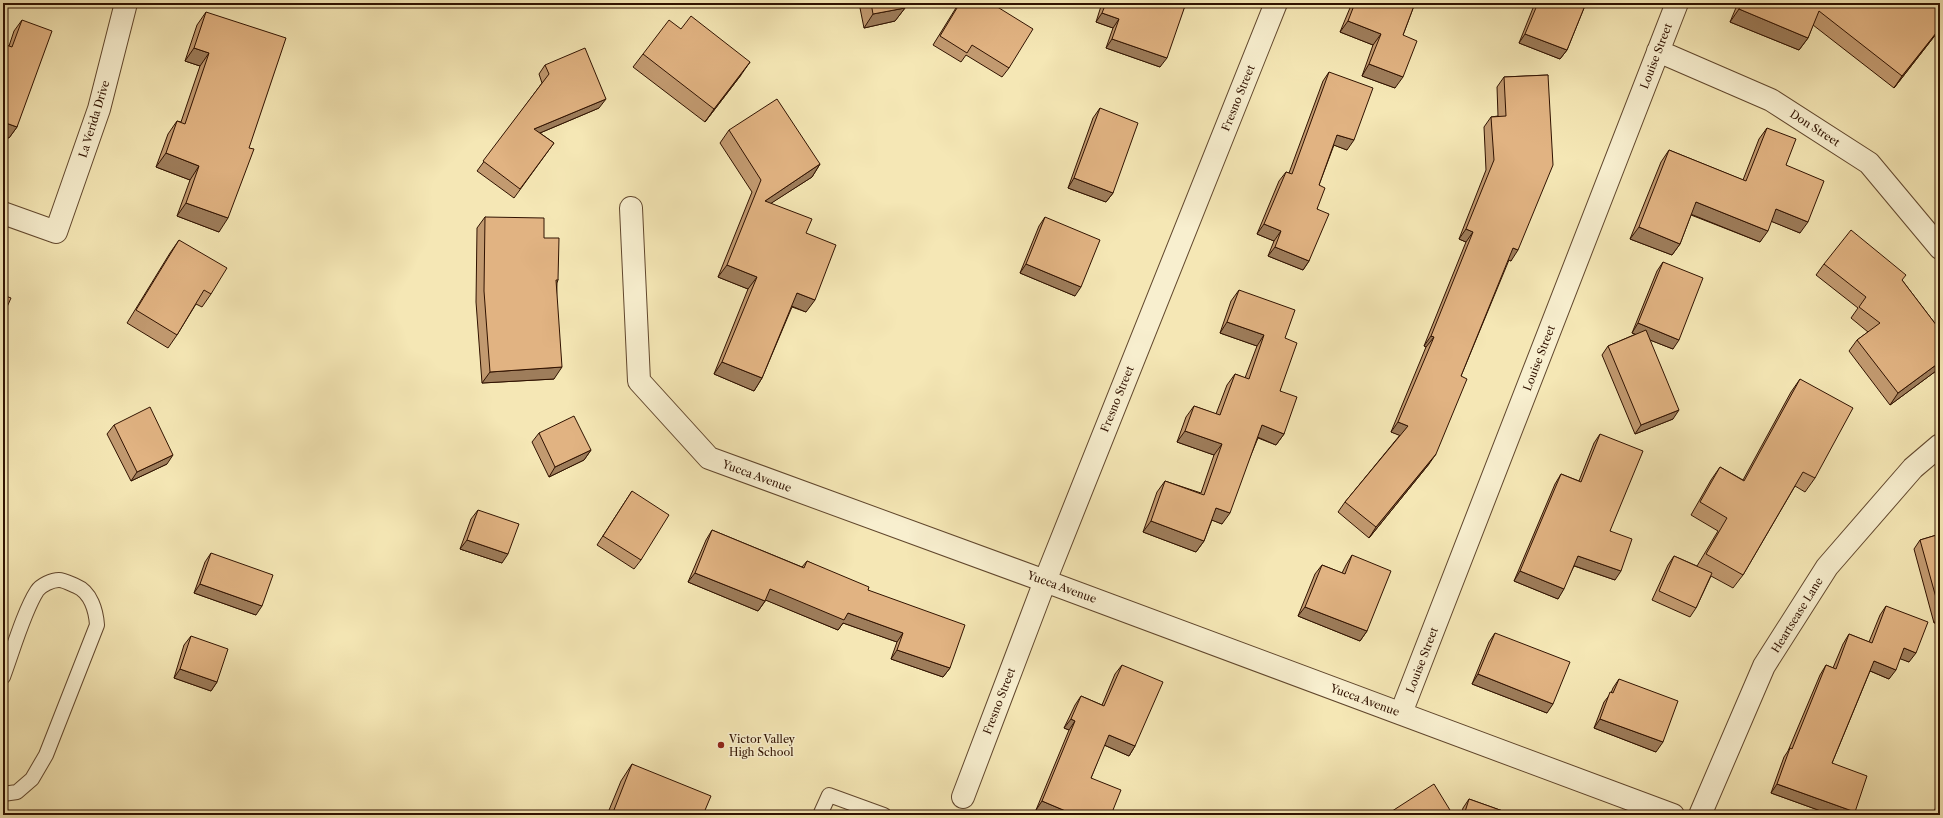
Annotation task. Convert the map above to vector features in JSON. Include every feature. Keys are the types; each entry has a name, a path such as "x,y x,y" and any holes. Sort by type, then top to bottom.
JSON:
{"street":[{"name":"La Verida Drive","path":"3,213 56,232 99,109 126,3"},
{"name":"Fresno Street","path":"963,797 1045,581 1276,3"},
{"name":"Louise Street","path":"1401,713 1677,3"},
{"name":"Don Street","path":"1658,51 1771,100 1869,163 1940,248"},
{"name":"Yucca Avenue","path":"632,208 639,381 710,458 1673,815"},
{"name":"Heartsease Lane","path":"1700,815 1764,666 1827,567 1913,468 1940,445"}],"lane":[{"path":"3,677 30,605 38,590 48,583 59,580 79,587 88,596 96,610 97,625 46,756 32,779 17,792 3,794"},
{"path":"820,815 829,794 884,815"}],"building":[{"path":"871,3 904,3 905,8 873,14"},
{"path":"960,3 991,3 1033,29 1009,68 972,45 967,53 940,36"},
{"path":"1106,3 1186,3 1167,58 1112,39 1119,19 1102,13"},
{"path":"1355,3 1415,3 1403,35 1417,41 1403,77 1369,64 1381,34 1348,21"},
{"path":"1538,3 1586,3 1567,50 1525,34"},
{"path":"1741,3 1932,3 1940,9 1940,28 1902,76 1819,11 1808,38 1739,9"},
{"path":"206,12 286,38 249,148 254,149 228,218 186,203 199,166 166,153 177,121 185,124 209,53 194,48"},
{"path":"691,16 750,62 714,109 643,54 669,20 681,29"},
{"path":"22,20 52,31 17,127 3,122 3,44 12,47"},
{"path":"585,48 606,99 534,129 554,143 520,189 483,161 549,74 545,65"},
{"path":"1329,72 1373,88 1354,140 1337,135 1319,185 1325,188 1317,209 1329,214 1309,261 1275,247 1281,231 1264,224 1286,172 1292,174"},
{"path":"1548,75 1553,165 1518,250 1513,248 1461,376 1467,379 1436,454 1376,527 1345,502 1408,426 1398,422 1434,337 1431,336 1473,232 1466,229 1494,160 1491,117 1506,116 1504,77"},
{"path":"777,99 820,164 765,201 812,219 806,233 836,245 815,300 797,293 762,378 722,362 757,277 727,265 761,180 729,130"},
{"path":"1100,108 1138,123 1113,193 1074,178"},
{"path":"1767,128 1796,139 1786,165 1824,181 1808,222 1776,209 1768,231 1696,202 1680,244 1639,227 1669,150 1746,181"},
{"path":"485,217 544,218 544,238 559,238 558,280 556,280 562,367 490,372 484,291"},
{"path":"1045,217 1100,240 1081,287 1026,264"},
{"path":"1851,230 1906,275 1902,280 1940,330 1940,362 1898,393 1857,340 1880,323 1859,307 1866,297 1824,264"},
{"path":"179,240 227,268 211,294 204,290 177,335 136,310"},
{"path":"1663,262 1703,278 1679,340 1638,323"},
{"path":"1239,290 1295,310 1285,338 1297,343 1280,391 1297,397 1284,434 1262,425 1230,513 1216,508 1204,541 1151,521 1165,481 1204,495 1222,444 1185,431 1194,406 1220,415 1235,374 1249,379 1264,335 1227,322"},
{"path":"3,295 11,298 3,316"},
{"path":"1646,330 1679,410 1641,425 1608,346"},
{"path":"1800,379 1853,408 1815,478 1803,472 1743,575 1706,554 1727,518 1700,502 1720,467 1744,481"},
{"path":"150,407 173,455 137,472 114,425"},
{"path":"574,416 591,450 555,467 539,433"},
{"path":"1600,434 1643,451 1610,531 1632,539 1621,571 1578,556 1564,589 1520,571 1561,474 1581,482"},
{"path":"632,491 669,515 641,560 603,536"},
{"path":"478,510 519,524 508,554 467,540"},
{"path":"712,530 804,568 807,561 869,587 868,590 965,625 950,668 897,650 903,633 848,613 844,620 770,589 765,601 695,573"},
{"path":"1940,534 1940,612 1920,540"},
{"path":"211,553 273,575 262,606 200,584"},
{"path":"1352,555 1391,571 1367,631 1305,607 1322,565 1345,574"},
{"path":"1674,556 1712,573 1696,608 1659,591"},
{"path":"1886,606 1928,622 1916,653 1904,648 1896,670 1874,661 1832,763 1867,776 1855,812 1777,784 1790,748 1792,749 1826,665 1836,669 1849,634 1872,643"},
{"path":"1495,633 1570,662 1553,704 1478,674"},
{"path":"191,636 228,649 217,682 180,669"},
{"path":"1122,665 1163,682 1135,746 1109,735 1091,778 1121,790 1111,815 1075,815 1042,801 1075,721 1071,719 1081,696 1104,706"},
{"path":"1619,679 1678,701 1663,742 1600,719 1610,692 1613,693"},
{"path":"632,764 711,796 703,815 612,815"},
{"path":"1434,784 1453,815 1386,815"},
{"path":"1469,799 1514,815 1464,815"}],"place":[{"name":"Victor Valley High School","path":"721,745"}]}
